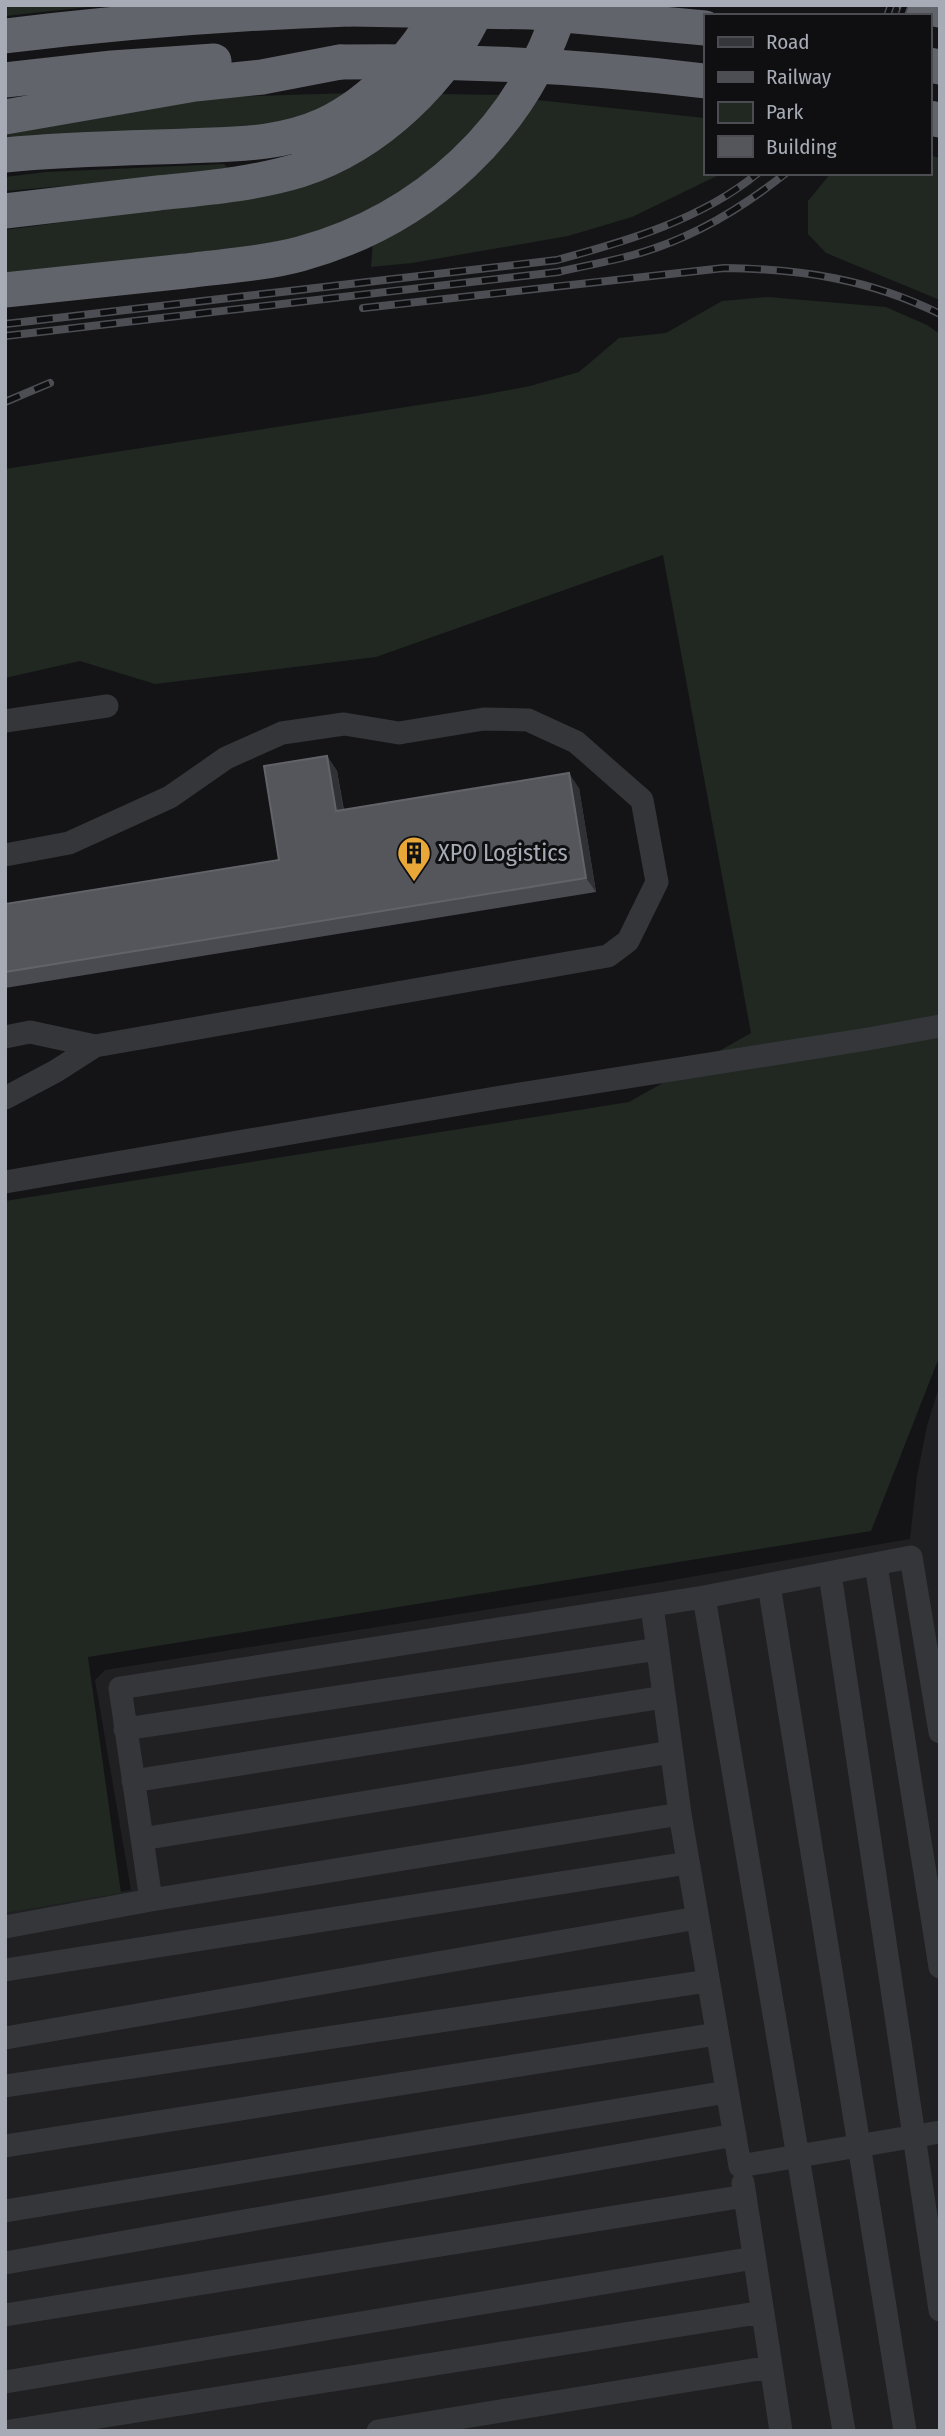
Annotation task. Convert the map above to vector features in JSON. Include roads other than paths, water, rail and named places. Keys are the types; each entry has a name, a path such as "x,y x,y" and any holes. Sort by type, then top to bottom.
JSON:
{"highway":[{"path":"5,155 256,143 303,133 347,112 385,81 416,46 443,5"},
{"path":"5,211 249,182 301,169 326,159 370,134 411,100 451,54 479,5"},
{"path":"5,290 274,260 320,248 379,224 446,179 494,131 511,109 547,48 562,5"},
{"path":"916,5 940,10"},
{"path":"5,36 109,23 231,13 349,9 532,12 704,28"},
{"path":"5,80 112,68 262,58 527,65 704,81"},
{"path":"5,117 195,84 262,77 340,62"}],"lane":[{"path":"5,721 107,706"},
{"path":"5,855 69,844 170,797 226,758 282,733 344,724 400,733 484,719 528,720 576,742 642,800 657,881 628,941 608,956 95,1046 30,1032 5,1037"},
{"path":"5,1182 501,1097 868,1040 940,1026"},
{"path":"5,1098 56,1071 95,1046"},
{"path":"151,1900 120,1688 652,1606 911,1557 940,1732"},
{"path":"876,1565 940,1966"},
{"path":"830,1574 940,2310"},
{"path":"769,1585 905,2431"},
{"path":"705,1597 844,2431"},
{"path":"652,1606 680,1814 745,2196 779,2431"},
{"path":"125,1729 657,1649"},
{"path":"133,1781 664,1697"},
{"path":"142,1839 671,1752"},
{"path":"5,1927 151,1900 680,1814"},
{"path":"5,1970 688,1863"},
{"path":"5,2038 697,1918"},
{"path":"5,2086 708,1981"},
{"path":"5,2146 717,2034"},
{"path":"5,2211 727,2091"},
{"path":"740,2166 940,2132"},
{"path":"5,2263 735,2135"},
{"path":"5,2315 745,2196"},
{"path":"5,2382 754,2258"},
{"path":"10,2431 763,2312"},
{"path":"378,2431 771,2367"}],"railway":[{"path":"888,14 891,5"},
{"path":"902,14 905,5"},
{"path":"5,324 557,260 636,237 688,216 712,204 755,175"},
{"path":"5,336 558,272 633,255 674,241 733,211 783,175"},
{"path":"363,308 724,268 781,271 835,278 887,292 940,314"},
{"path":"5,402 50,383"}],"place":[{"name":"XPO Logistics","path":"414,883"}]}
